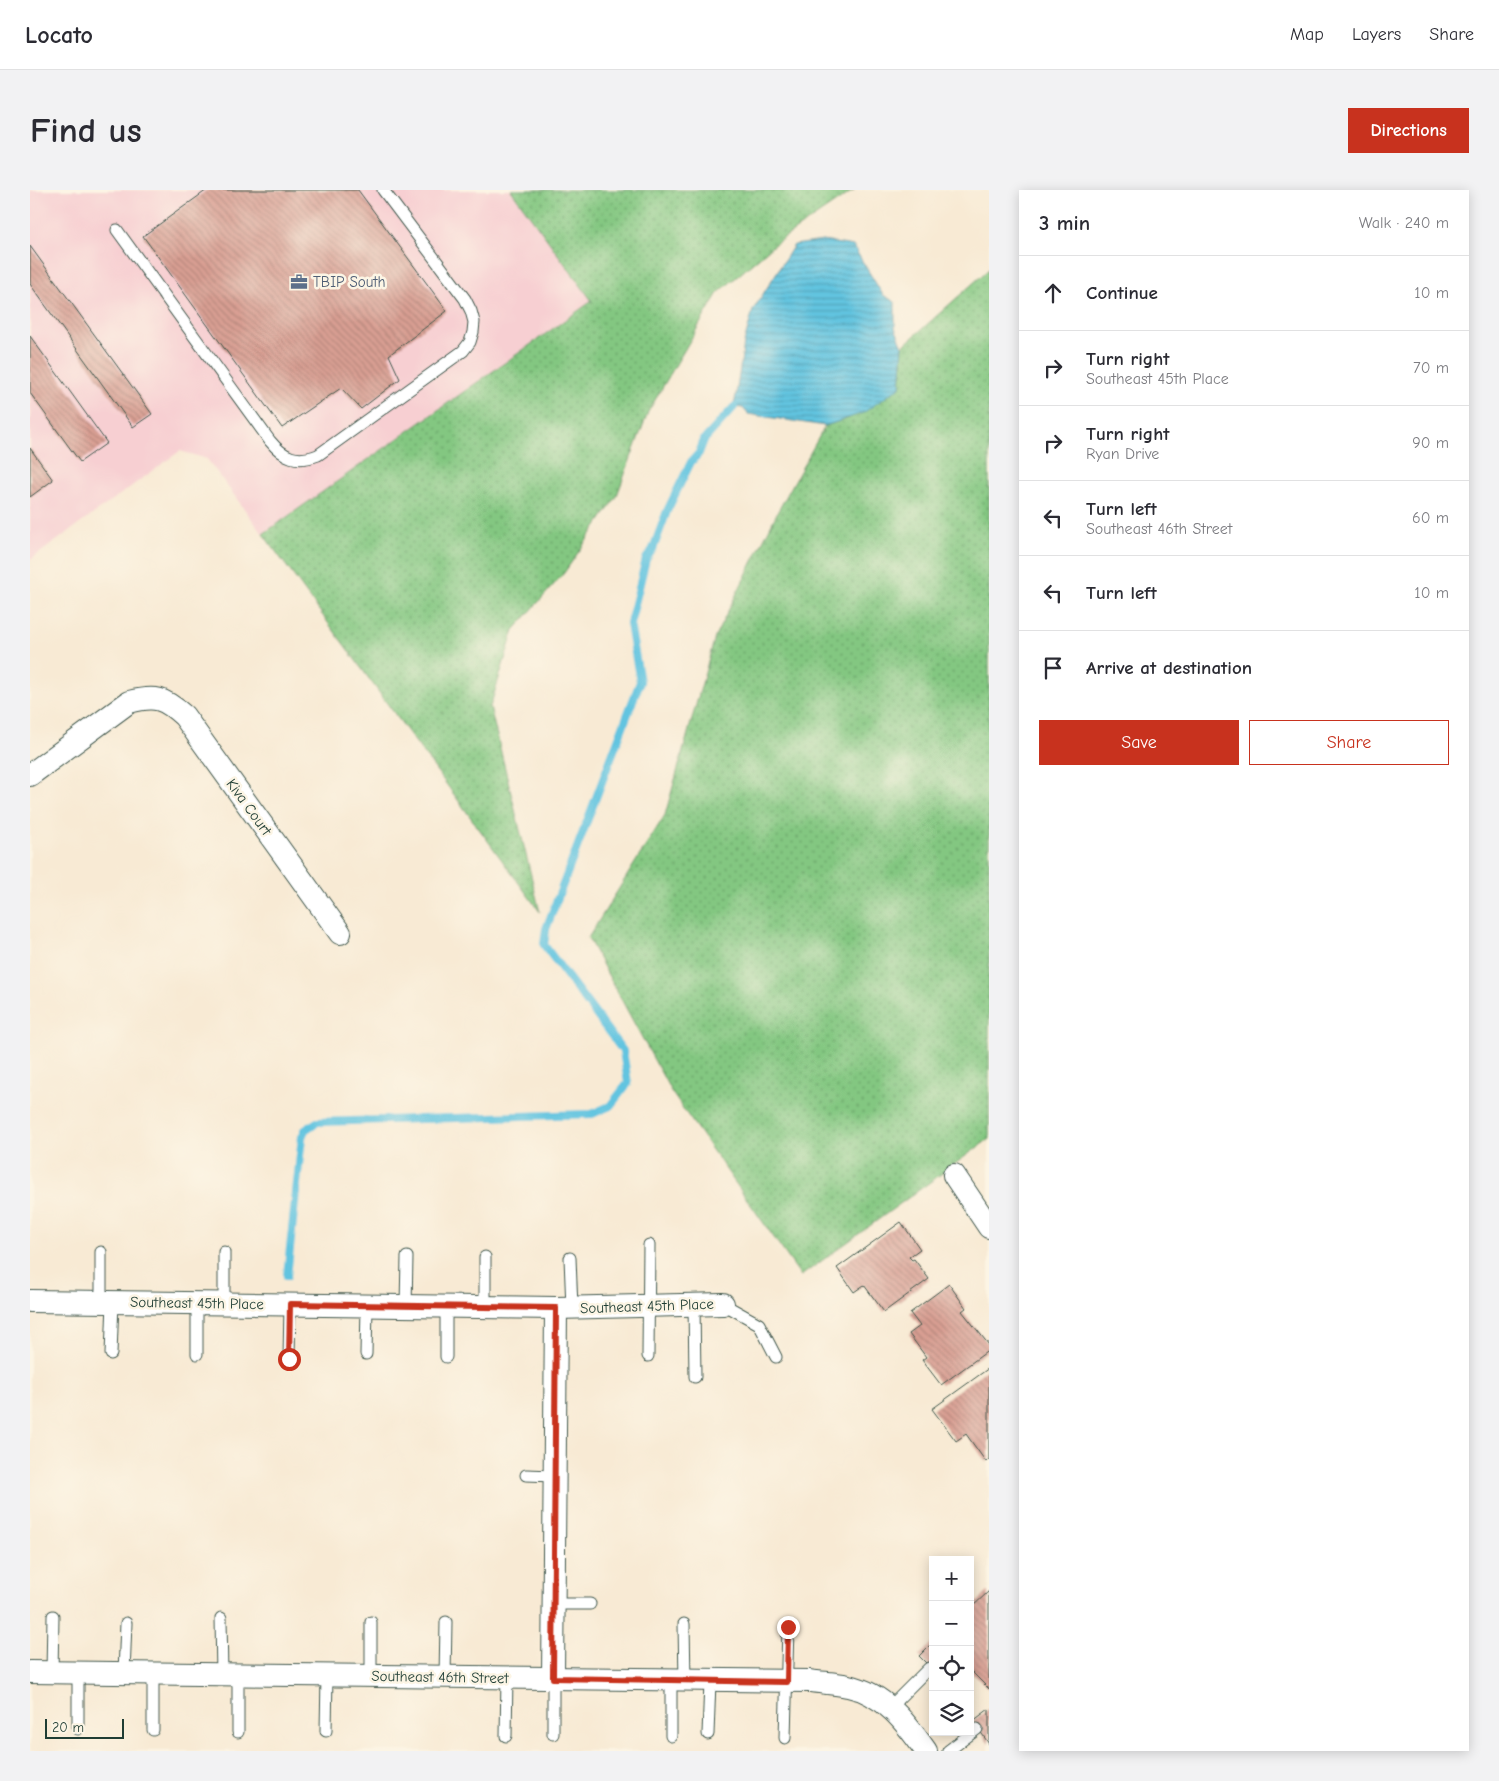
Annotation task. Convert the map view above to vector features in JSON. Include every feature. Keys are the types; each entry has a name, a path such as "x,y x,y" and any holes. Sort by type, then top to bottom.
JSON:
{"street":[{"name":"Kiva Court","path":"30,775 130,702 148,697 167,701 184,716 340,933"},
{"path":"954,1174 989,1227"},
{"name":"Southeast 45th Place","path":"30,1301 564,1308 723,1304"},
{"path":"553,1678 554,1476 564,1308"},
{"name":"Southeast 46th Street","path":"41,1672 553,1678 710,1682 810,1681 850,1686 872,1695 890,1707 902,1719 926,1751"}],"lane":[{"path":"118,230 270,441 291,458 307,459 318,455 462,351 470,342 473,332 474,322 465,299 383,190"},
{"path":"648,1356 649,1244"},
{"path":"101,1252 111,1354"},
{"path":"224,1252 224,1304"},
{"path":"406,1306 407,1257"},
{"path":"485,1257 485,1307"},
{"path":"564,1308 570,1258"},
{"path":"197,1303 197,1354"},
{"path":"289,1359 290,1304"},
{"path":"723,1304 759,1324 776,1357"},
{"path":"366,1354 367,1306"},
{"path":"694,1306 695,1377"},
{"path":"446,1307 446,1357"},
{"path":"526,1475 554,1476"},
{"path":"553,1604 590,1604"},
{"path":"41,1672 53,1616"},
{"path":"221,1618 238,1732"},
{"path":"371,1676 372,1622"},
{"path":"445,1677 446,1622"},
{"path":"124,1673 126,1623"},
{"path":"671,1736 684,1624"},
{"path":"785,1738 788,1627"},
{"path":"890,1707 929,1668"},
{"path":"78,1672 78,1729"},
{"path":"153,1674 153,1730"},
{"path":"326,1731 327,1676"},
{"path":"506,1736 507,1678"},
{"path":"553,1678 553,1734"},
{"path":"708,1734 710,1682"},
{"path":"948,1751 977,1730"}],"shaded area":[{"path":"30,190 540,190 611,287 263,534 207,459 180,451 30,560"}],"green space":[{"path":"511,190 854,190 775,244 718,293 648,412 616,498 564,573 514,630 490,707 540,912 263,534 592,301"},
{"path":"989,269 989,1139 801,1276 672,1093 588,938 665,815 715,637 778,511 825,426 849,418 900,387 903,346"}],"water":[{"path":"823,241 853,246 883,295 895,302 895,328 903,346 900,387 863,413 825,426 748,414 743,408 734,407 744,343 753,310 794,245"}],"building":[{"path":"207,190 358,190 447,311 389,355 400,379 361,409 341,388 282,428 143,236"},
{"path":"30,246 152,414 133,427 30,284"},
{"path":"30,336 107,443 80,462 30,393"},
{"path":"30,448 53,480 30,497"},
{"path":"901,1222 920,1249 909,1257 912,1260 914,1259 929,1279 884,1312 864,1285 854,1292 837,1268"},
{"path":"949,1284 966,1308 962,1311 989,1345 989,1350 941,1385 922,1360 926,1357 909,1334 920,1326 910,1313"},
{"path":"989,1368 989,1459 986,1462 966,1434 956,1441 932,1409"},
{"path":"989,1591 989,1689 974,1674 974,1605"},
{"path":"929,1646 929,1666 919,1656"},
{"path":"989,1709 989,1744 974,1722 974,1720"}],"waterway":[{"path":"287,1276 302,1137 305,1130 317,1122 592,1114 610,1106 628,1083 623,1051 544,945 546,929 640,682 630,624 646,559 653,549 667,511 691,462 699,453 704,440 734,407"}],"place":[{"name":"TBIP South","path":"299,282"}],"route":[{"path":"289,1359 290,1304 556,1308 553,1678 787,1682 788,1627"}]}
